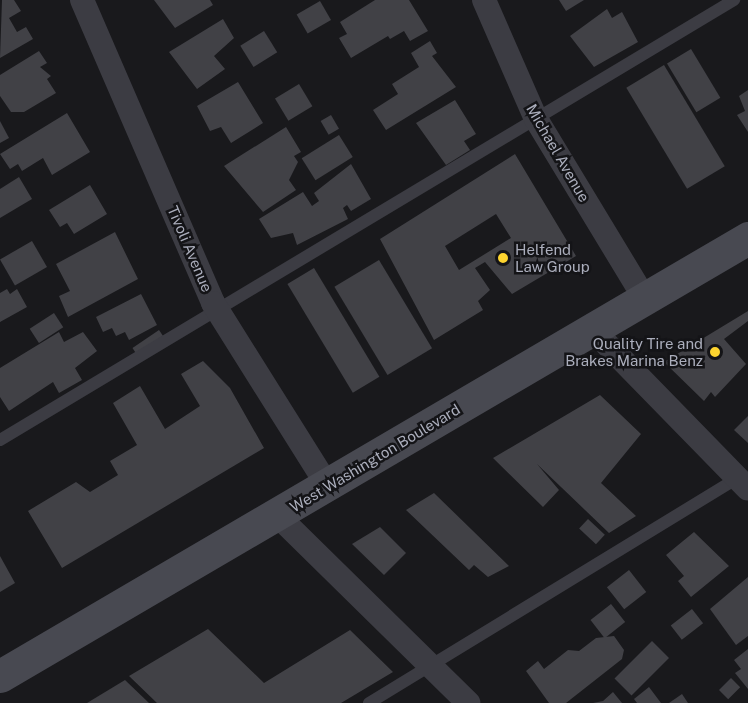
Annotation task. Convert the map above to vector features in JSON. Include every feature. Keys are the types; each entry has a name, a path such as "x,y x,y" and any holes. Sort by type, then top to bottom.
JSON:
{"main road":[{"name":"West Washington Boulevard","path":"0,676 278,516 326,483 748,238"}],"street":[{"name":"Tivoli Avenue","path":"82,0 219,309 326,483"},
{"name":"Michael Avenue","path":"484,0 536,119 645,299"},
{"path":"592,330 744,480"},
{"path":"278,516 468,703"}],"lane":[{"path":"0,440 734,0"},
{"path":"369,703 744,480"}],"building":[{"path":"2,0 14,0 21,11 9,18 17,32 26,27 33,39 0,58"},
{"path":"154,0 210,0 213,5 175,28"},
{"path":"375,0 409,0 428,31 410,41 404,31 390,39 388,36 351,58 339,38 347,34 340,22"},
{"path":"559,0 584,0 566,11"},
{"path":"320,1 331,20 308,34 297,14"},
{"path":"607,9 612,18 622,12 638,42 594,67 570,36"},
{"path":"223,19 234,38 214,56 225,69 197,89 169,52"},
{"path":"264,31 277,52 254,67 240,46"},
{"path":"430,41 437,53 432,56 456,87 386,130 373,110 398,94 392,84 419,67 411,53"},
{"path":"691,49 720,98 696,112 667,63"},
{"path":"39,51 47,63 40,67 51,76 47,79 56,93 24,112 11,112 0,96 0,75"},
{"path":"664,65 725,166 687,189 626,88"},
{"path":"238,82 263,123 231,143 221,127 210,131 197,106"},
{"path":"299,84 312,106 288,121 275,98"},
{"path":"748,90 748,132 737,115 745,111 739,96"},
{"path":"455,100 476,134 464,141 470,150 446,165 416,123"},
{"path":"67,113 90,152 52,175 43,158 22,171 18,164 10,169 0,154"},
{"path":"331,115 339,129 329,135 321,121"},
{"path":"0,121 9,138 0,143"},
{"path":"286,127 301,152 294,156 298,162 289,180 296,190 263,212 224,166"},
{"path":"339,135 353,157 315,180 302,158"},
{"path":"515,154 576,256 512,294 485,262 475,268 490,290 478,301 483,310 434,340 380,239","holes":["496,214 511,238 459,270 445,246"]},
{"path":"351,164 371,199 351,211 347,205 343,208 348,219 297,245 293,233 271,238 259,219 303,192 312,206 319,201 314,193"},
{"path":"19,177 32,199 0,218 0,189"},
{"path":"90,185 107,214 74,234 67,223 60,227 49,210"},
{"path":"115,232 138,279 68,317 59,296 70,291 56,264"},
{"path":"32,241 47,267 15,285 0,259"},
{"path":"379,260 432,348 387,375 334,287"},
{"path":"314,268 379,377 353,393 287,284"},
{"path":"7,289 10,294 17,289 27,307 0,322 0,293"},
{"path":"141,294 157,325 129,340 125,332 116,336 112,328 103,332 96,317"},
{"path":"748,311 748,321 724,339 746,364 715,397 711,392 704,401 664,362"},
{"path":"54,313 63,327 39,343 30,329"},
{"path":"159,330 163,336 136,354 132,348"},
{"path":"59,332 64,342 83,332 97,351 75,368 82,380 59,393 53,382 9,411 0,397 0,368"},
{"path":"203,361 230,388 264,448 62,568 28,511 76,482 90,492 118,475 110,461 137,445 113,403 140,386 165,429 200,406 181,374"},
{"path":"600,395 641,434 601,483 636,516 609,533 537,464 559,490 543,507 493,458"},
{"path":"748,416 748,443 734,430"},
{"path":"434,493 509,566 488,577 474,565 469,570 406,510"},
{"path":"588,519 605,535 596,544 579,529"},
{"path":"380,527 406,553 384,575 352,544"},
{"path":"694,532 729,566 691,597 678,581 684,576 666,555"},
{"path":"0,556 15,583 0,592"},
{"path":"629,570 646,592 624,609 607,587"},
{"path":"748,577 748,636 736,645 710,609"},
{"path":"611,604 625,622 605,638 591,620"},
{"path":"692,609 703,623 682,640 671,626"},
{"path":"208,629 264,683 350,630 393,672 341,703 157,703 129,676"},
{"path":"614,636 624,650 622,659 566,703 549,703 526,671 538,661 544,669 568,650 579,651 596,638"},
{"path":"652,641 669,658 631,695 615,678"},
{"path":"748,649 748,689 735,673 741,669 734,660"},
{"path":"731,678 740,687 728,699 719,690"},
{"path":"125,680 149,703 87,703"},
{"path":"649,687 661,703 637,703 634,699"},
{"path":"613,692 622,703 593,703 603,701"},
{"path":"682,694 688,703 669,703"}],"place":[{"name":"Helfend Law Group","path":"503,258"},
{"name":"Quality Tire and Brakes Marina Benz","path":"715,352"}]}
